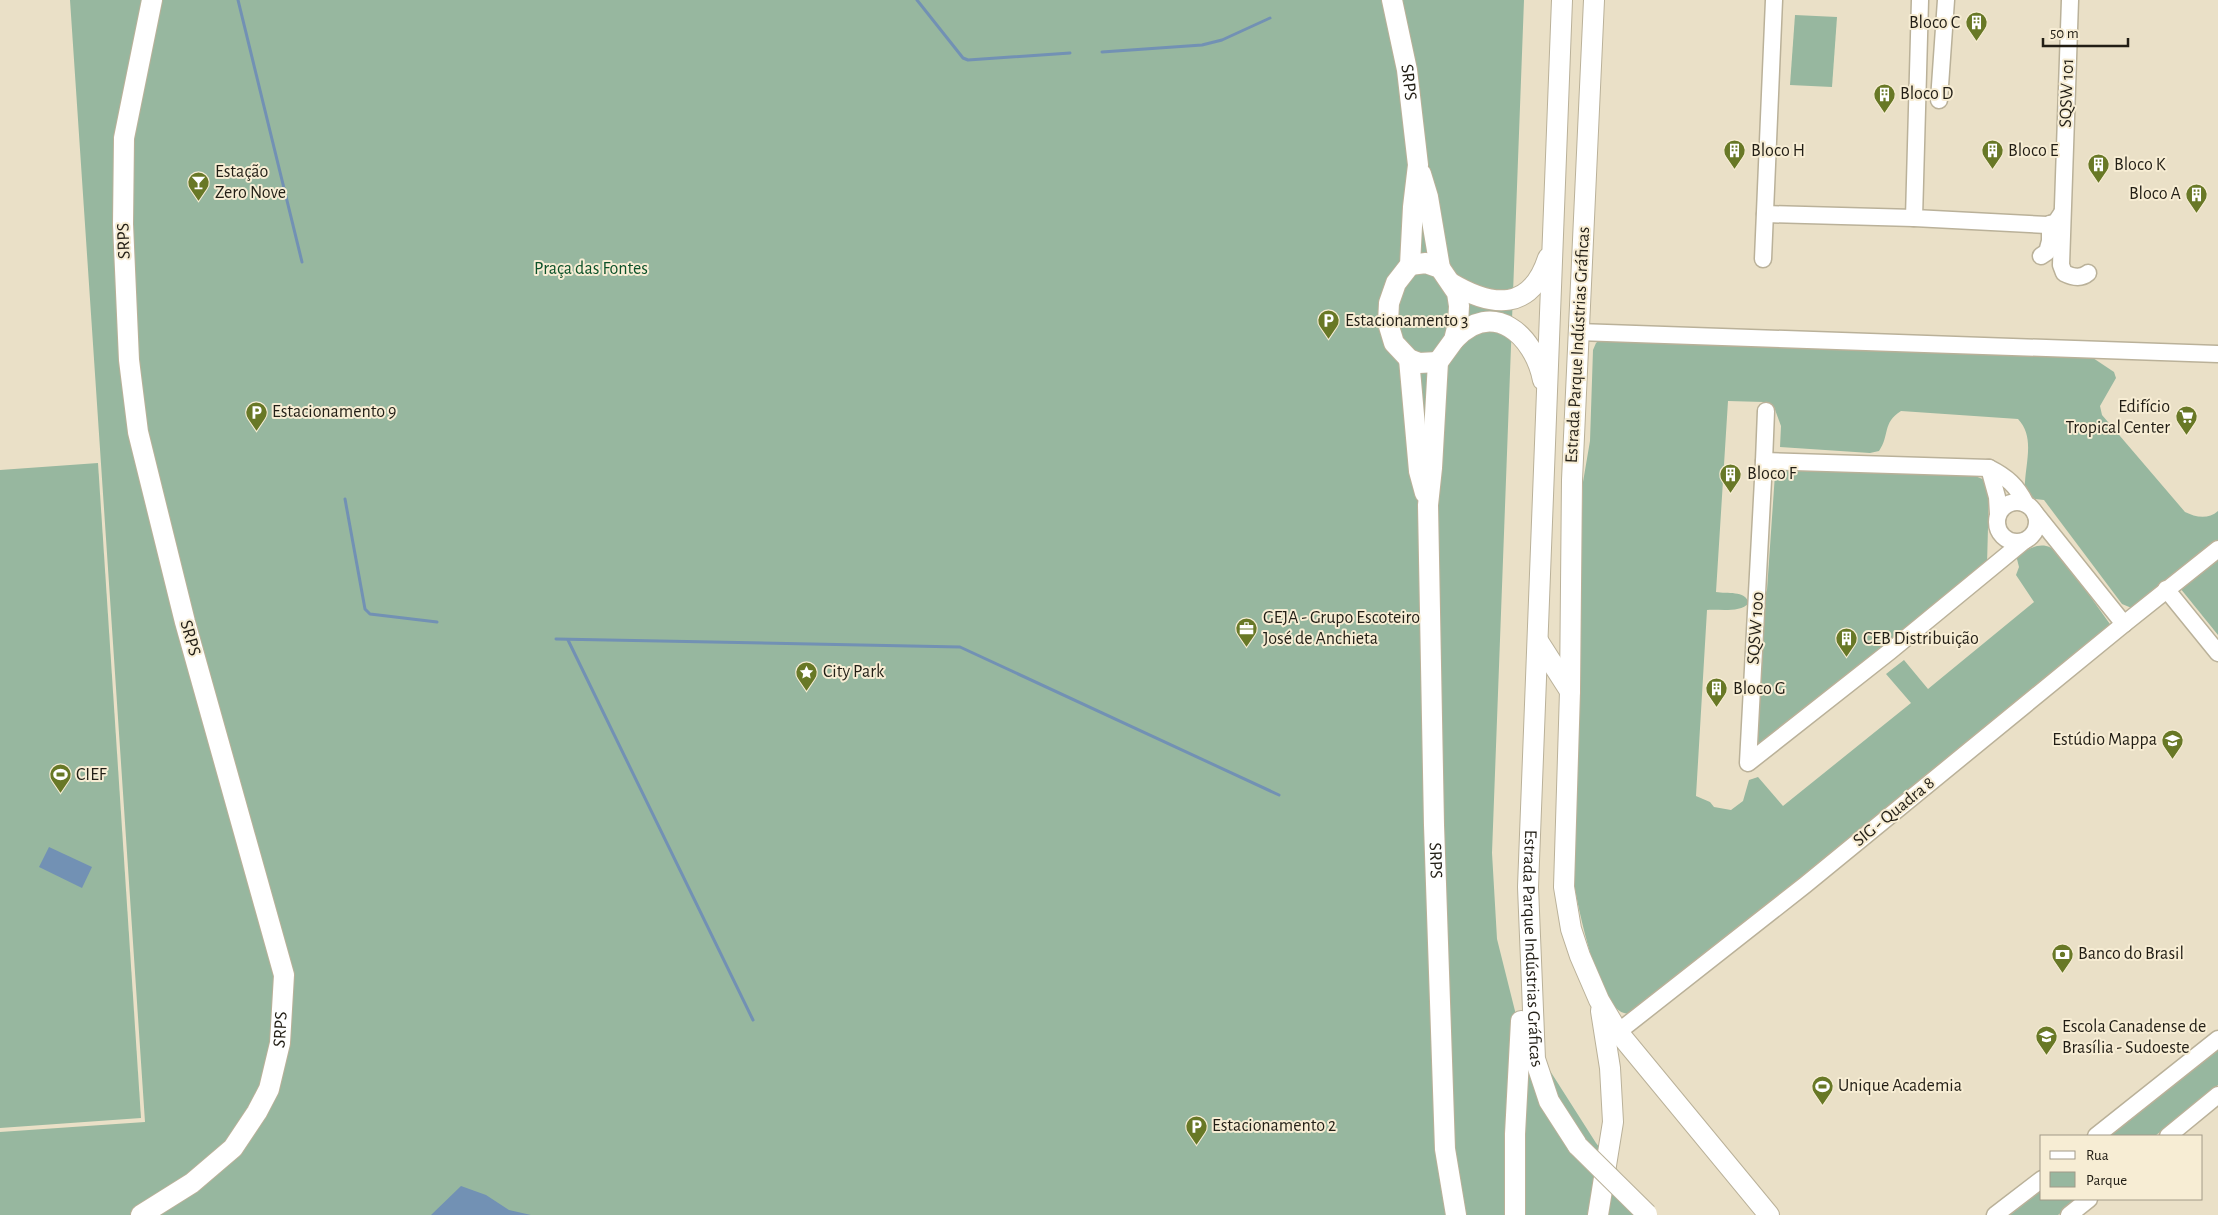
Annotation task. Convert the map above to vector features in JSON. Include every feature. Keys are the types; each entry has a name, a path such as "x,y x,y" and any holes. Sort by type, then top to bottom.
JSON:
{"main road":[{"name":"SRPS","path":"141,1215 192,1183 233,1148 258,1112 269,1089 280,1043 284,976 185,622 138,432 129,360 123,224 124,138 152,0"},
{"name":"SRPS","path":"1392,0 1407,70 1418,164 1428,196 1446,276 1457,293 1459,306 1458,324 1454,340 1438,362 1428,505 1434,825 1446,1149 1456,1215"},
{"name":"Estrada Parque Indústrias Gráficas","path":"1562,0 1528,887 1534,1059 1550,1101 1578,1146 1648,1214"},
{"name":"Estrada Parque Indústrias Gráficas","path":"1594,0 1572,489 1570,691 1564,887 1574,938 1600,1000 1618,1032 1769,1215"},
{"name":"SRPS","path":"1410,265 1413,207 1418,164"},
{"path":"1438,362 1418,363 1409,359 1394,343 1388,316 1388,303 1396,283 1410,265 1426,263 1483,299 1496,301 1518,298 1536,285 1542,276 1554,237"},
{"path":"1454,340 1472,324 1486,322 1500,324 1516,330 1530,345 1540,367 1547,399"},
{"name":"SRPS","path":"1409,359 1418,471 1428,505"},
{"path":"1538,641 1570,691"},
{"path":"1515,1210 1515,1134 1528,887"},
{"path":"1598,1215 1613,1122 1610,1068 1600,1000"}],"street":[{"path":"1763,259 1774,0"},
{"path":"1914,218 1920,0"},
{"path":"1939,100 1946,0"},
{"name":"SQSW 101","path":"2070,0 2061,265 2064,273 2076,277 2084,276 2088,273"},
{"path":"1918,38 1944,36"},
{"path":"1766,214 2050,224 2056,222 2062,213"},
{"path":"2041,256 2047,252 2050,241 2050,224"},
{"path":"1578,332 2218,354"},
{"path":"1766,411 1764,461 1989,468 2003,475 2018,488 2030,509 2036,526 2027,539"},
{"name":"SQSW 100","path":"1764,461 1748,763 1889,652 2027,539"},
{"path":"1989,468 1997,497 1998,520 1994,566"},
{"path":"2058,542 2027,539 2017,542 2004,538 1998,520 2007,504 2013,502 2030,509 2058,542 2124,624"},
{"name":"SIG - Quadra 8","path":"1618,1032 1805,886 2198,563 2218,543"},
{"name":"SIG - Quadra 8","path":"2198,563 2218,550"},
{"path":"2166,589 2218,653"},
{"path":"2097,1135 2218,1039"},
{"path":"2169,1135 2218,1096"},
{"path":"1994,1215 2040,1180"},
{"path":"2069,1215 2088,1200"}],"green space":[{"name":"City Park","path":"70,0 1524,0 1492,853 1497,939 1517,1019 1596,1143 1654,1215 0,1215 0,1132 145,1122"},
{"path":"1795,15 1837,17 1832,87 1790,85"},
{"path":"1603,337 2090,356 2114,372 2116,378 2100,406 2102,415 2185,512 2206,517 2218,511 2218,540 2134,609 2122,604 2044,500 2035,499 2025,493 2028,445 2024,427 2018,419 1901,411 1891,420 1879,451 1870,453 1780,447 1781,426 1774,407 1764,402 1728,401 1716,592 1740,594 1749,603 1740,608 1730,610 1707,610 1696,796 1710,802 1714,807 1731,810 1743,801 1749,780 1758,777 1783,806 1911,703 1886,674 1904,660 1928,689 2034,602 2016,575 2019,567 2016,555 2028,549 2043,546 2054,549 2060,554 2112,627 1632,1013 1624,1013 1614,1005 1604,990 1588,947 1571,866 1583,482 1590,441 1593,350 1596,343"},
{"name":"CIEF","path":"98,463 141,1118 0,1128 0,470"},
{"path":"1789,467 1975,476 1985,480 1989,489 1987,565 1758,747 1755,744 1760,605 1767,590 1775,474"},
{"path":"2218,546 2218,635 2176,583"},
{"path":"2218,1047 2218,1085 2156,1135 2108,1135"},
{"path":"2040,1192 2040,1200 2077,1200 2058,1215 2010,1215"}],"water":[{"path":"49,847 92,867 82,888 39,867"},
{"path":"461,1186 486,1195 509,1210 531,1215 431,1215"}],"waterway":[{"path":"238,0 302,262"},
{"path":"917,0 963,58 968,60 1070,53"},
{"path":"1102,52 1202,45 1222,40 1270,18"},
{"path":"345,499 365,609 370,614 437,622"},
{"path":"556,639 960,647 1279,795"},
{"path":"568,640 753,1020"}],"place":[{"name":"Bloco C","path":"1976,42"},
{"name":"Bloco D","path":"1884,113"},
{"name":"Bloco H","path":"1735,170"},
{"name":"Bloco E","path":"1992,170"},
{"name":"Bloco K","path":"2098,184"},
{"name":"Estação Zero Nove","path":"199,201"},
{"name":"Bloco A","path":"2197,213"},
{"name":"Estacionamento 3","path":"1329,340"},
{"name":"Estacionamento 9","path":"256,431"},
{"name":"Edifício Tropical Center","path":"2186,436"},
{"name":"Bloco F","path":"1731,493"},
{"name":"GEJA - Grupo Escoteiro José de Anchieta","path":"1247,647"},
{"name":"CEB Distribuição","path":"1847,658"},
{"name":"City Park","path":"807,691"},
{"name":"Bloco G","path":"1717,708"},
{"name":"Estúdio Mappa","path":"2173,759"},
{"name":"CIEF","path":"60,794"},
{"name":"Banco do Brasil","path":"2062,973"},
{"name":"Escola Canadense de Brasília - Sudoeste","path":"2046,1056"},
{"name":"Unique Academia","path":"1822,1105"},
{"name":"Estacionamento 2","path":"1196,1145"}],"park label":[{"name":"Praça das Fontes","path":"591,269"}]}
